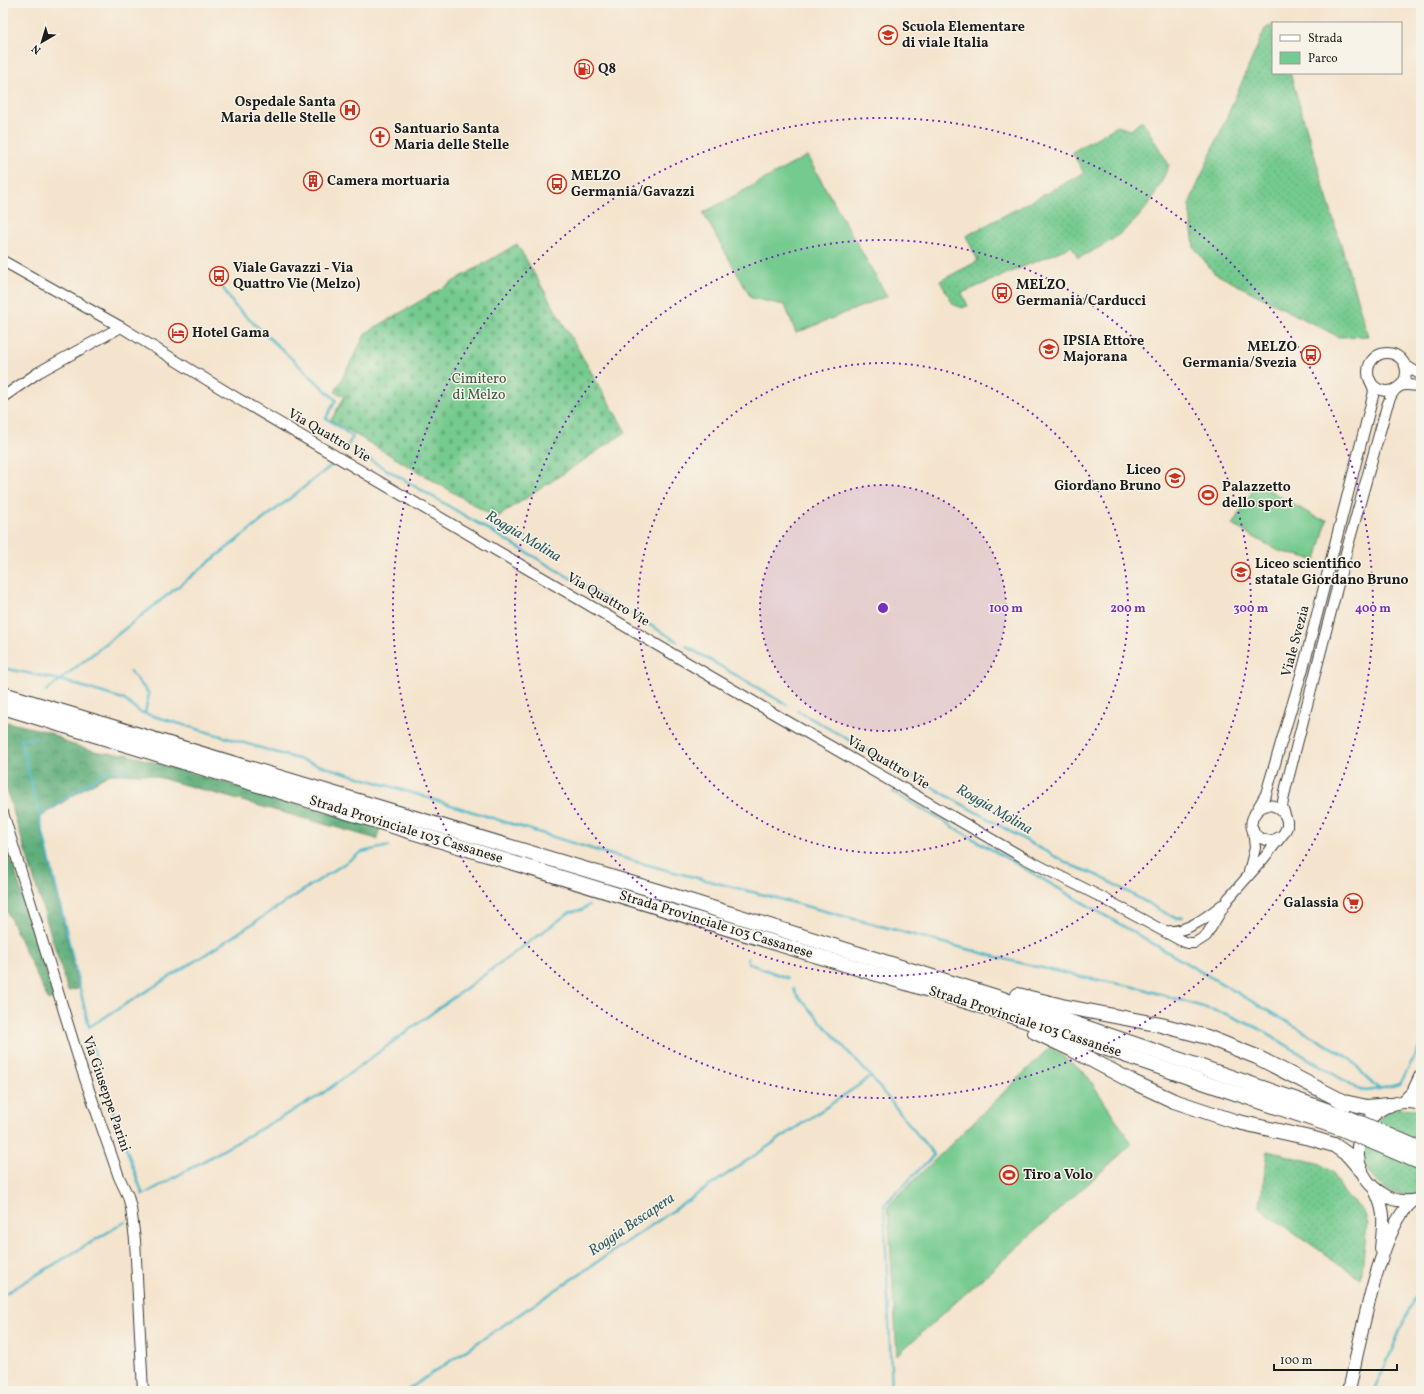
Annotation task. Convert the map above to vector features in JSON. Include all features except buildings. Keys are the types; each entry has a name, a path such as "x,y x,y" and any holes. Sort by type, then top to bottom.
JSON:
{"highway":[{"name":"Strada Provinciale 103 Cassanese","path":"3,694 667,894 1004,999 1345,1123 1421,1149"},
{"name":"Strada Provinciale 103 Cassanese","path":"3,707 998,1011 1208,1084 1345,1123 1421,1163"},
{"path":"667,894 736,907 1041,1001 1161,1025 1207,1037 1257,1057 1344,1102 1367,1107 1396,1104"},
{"path":"825,958 1021,1026 1073,1050 1133,1082 1194,1109 1239,1122 1334,1145 1344,1151 1361,1170"}],"main road":[{"path":"1381,1258 1384,1216 1381,1201 1375,1189 1361,1170 1358,1159 1358,1148 1362,1132 1371,1118 1379,1110 1396,1104 1412,1092 1421,1075"},
{"path":"1396,1104 1421,1104"},
{"path":"1375,1189 1391,1198 1398,1200 1417,1200"},
{"path":"1349,1391 1356,1355 1381,1258 1406,1206 1417,1200"}],"street":[{"name":"Via Quattro Vie","path":"3,261 121,327 230,394 1024,858 1162,931"},
{"path":"3,397 39,372 121,327"},
{"path":"1397,388 1405,377 1406,371 1404,365 1400,358 1395,355 1387,353 1379,354 1373,359 1369,366 1368,374 1370,380 1375,386 1382,390 1389,390 1397,388 1408,384 1421,387"},
{"path":"1404,365 1421,375"},
{"name":"Viale Svezia","path":"1246,878 1255,852 1252,821 1266,794 1304,665 1373,396 1374,390 1370,380"},
{"name":"Viale Svezia","path":"1162,931 1187,943 1196,943 1207,934 1228,900 1283,834 1287,824 1282,805 1286,787 1347,548 1387,406 1391,394 1397,388"},
{"path":"1255,813 1261,807 1270,806 1279,808 1284,814"},
{"name":"Via Giuseppe Parini","path":"3,813 82,1070 130,1202 135,1240 143,1391"},
{"path":"1253,828 1257,836 1266,840 1276,839 1283,834"},
{"name":"Viale Svezia","path":"1162,931 1172,932 1184,929 1207,916 1228,900"}],"green space":[{"path":"1272,25 1272,74 1290,74 1368,336 1339,337 1214,273 1194,247 1189,204 1265,29"},
{"path":"1140,122 1144,123 1169,165 1158,189 1149,203 1141,214 1123,232 1078,258 1072,246 962,293 968,306 961,308 953,304 940,281 978,261 966,236 1084,173 1072,152 1117,126 1131,130"},
{"path":"807,156 887,296 796,333 785,305 751,298 703,213"},
{"name":"Cimitero di Melzo","path":"517,244 626,432 496,518 331,420 345,396 335,392 366,333"},
{"path":"1257,483 1317,518 1327,520 1316,560 1279,551 1232,525"},
{"path":"3,721 49,732 70,744 99,752 126,754 380,828 377,839 146,774 110,774 83,789 39,818 78,989 68,991 3,778"},
{"path":"3,832 54,998 48,1000 3,903"},
{"name":"Tiro a Volo","path":"1050,1047 1086,1074 1132,1144 897,1355 888,1206"},
{"path":"1398,1108 1421,1109 1421,1194 1399,1194 1380,1186 1368,1170 1364,1159 1364,1146 1375,1124 1388,1112"},
{"path":"1268,1151 1321,1164 1333,1173 1344,1193 1363,1211 1367,1224 1361,1279 1263,1211 1260,1206"}],"waterway":[{"name":"Roggia Molina","path":"223,288 234,305 336,400 326,418 353,437 347,446 348,447"},
{"name":"Roggia Molina","path":"357,452 677,641"},
{"path":"46,691 332,465"},
{"name":"Roggia Molina","path":"686,646 787,705"},
{"path":"3,668 60,680 123,699 140,712 406,791 605,853 1012,961 1077,976 1140,988 1226,1014 1260,1029 1358,1089 1366,1091 1379,1089"},
{"path":"130,671 149,694 145,713"},
{"name":"Roggia Molina","path":"798,711 1073,866 1099,876 1171,916 1177,918 1183,917"},
{"path":"36,738 21,739 89,1027"},
{"path":"40,815 110,769 132,770"},
{"path":"893,792 1351,1059 1365,1076 1379,1089 1400,1084 1421,1044"},
{"path":"89,1027 203,956 362,852 389,846"},
{"path":"91,1037 100,1076 143,1195 319,1096 570,912 582,910 589,905"},
{"path":"748,958 748,962 750,964 787,978"},
{"path":"794,989 796,994 871,1077 934,1155 884,1205 892,1391"},
{"name":"Roggia Bescapera","path":"406,1391 871,1077"},
{"path":"3,1295 125,1222"},
{"path":"1373,1391 1413,1299 1421,1288"}],"place":[{"name":"Scuola Elementare di viale Italia","path":"888,35"},
{"name":"Q8","path":"584,69"},
{"name":"Ospedale Santa Maria delle Stelle","path":"350,110"},
{"name":"Santuario Santa Maria delle Stelle","path":"380,137"},
{"name":"Camera mortuaria","path":"313,181"},
{"name":"MELZO Germania/Gavazzi","path":"557,184"},
{"name":"Viale Gavazzi - Via Quattro Vie (Melzo)","path":"219,276"},
{"name":"MELZO Germania/Carducci","path":"1002,293"},
{"name":"Hotel Gama","path":"178,333"},
{"name":"IPSIA Ettore Majorana","path":"1049,349"},
{"name":"MELZO Germania/Svezia","path":"1311,355"},
{"name":"Liceo Giordano Bruno","path":"1175,478"},
{"name":"Palazzetto dello sport","path":"1208,495"},
{"name":"Liceo scientifico statale Giordano Bruno","path":"1241,572"},
{"name":"Galassia","path":"1353,903"},
{"name":"Tiro a Volo","path":"1009,1175"}]}
